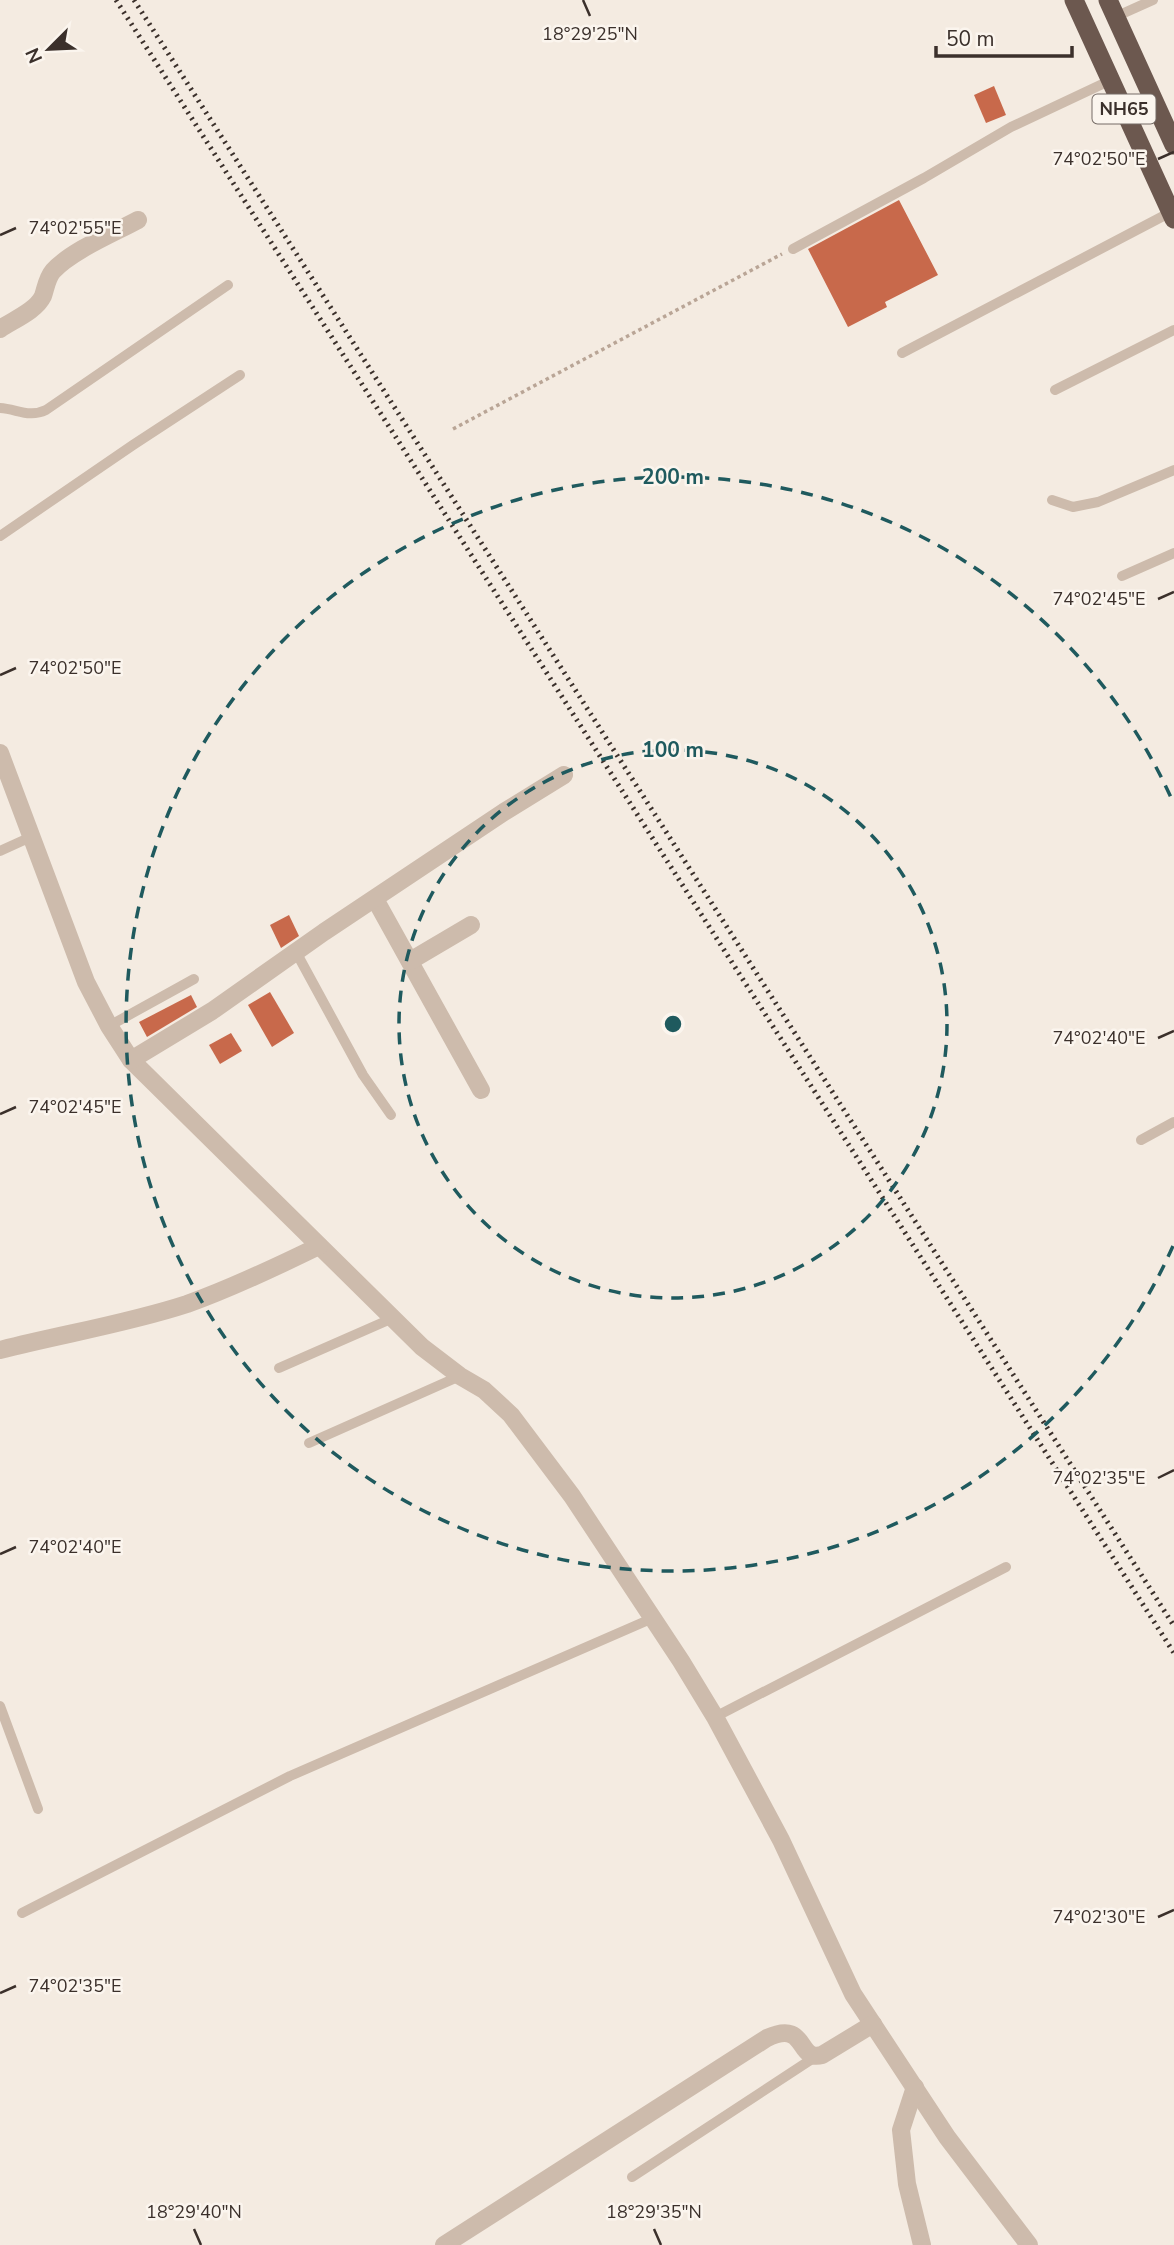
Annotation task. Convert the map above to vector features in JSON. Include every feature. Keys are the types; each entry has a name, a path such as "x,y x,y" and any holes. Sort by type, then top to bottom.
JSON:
{"highway":[{"name":"NH65","path":"1074,0 1172,216"},
{"name":"NH65","path":"1111,8 1174,145"}],"street":[{"path":"0,329 33,308 42,298 52,272 67,259 138,220"},
{"path":"0,753 86,982 131,1060 422,1347 484,1391 511,1415 572,1496 715,1717 781,1840 853,1994 947,2137 1029,2245"},
{"path":"131,1060 212,1011 296,952 564,775"},
{"path":"376,899 481,1090"},
{"path":"410,961 471,925"},
{"path":"0,1350 187,1304 266,1272 319,1246"},
{"path":"444,2245 767,2038 787,2032 796,2036 808,2054 815,2057 873,2024"},
{"path":"915,2087 901,2130 907,2184 922,2245"}],"lane":[{"path":"1111,8 1153,0"},
{"path":"793,248 924,178 1011,127 1111,80"},
{"path":"902,352 1172,216"},
{"path":"0,408 28,415 46,410 228,285"},
{"path":"1055,390 1174,330"},
{"path":"0,536 133,444 240,375"},
{"path":"1052,500 1073,507 1098,502 1174,470"},
{"path":"1122,576 1174,553"},
{"path":"0,851 33,836"},
{"path":"296,952 363,1074 391,1115"},
{"path":"109,1026 194,979"},
{"path":"1142,1140 1174,1122"},
{"path":"279,1368 393,1318"},
{"path":"309,1443 460,1376"},
{"path":"715,1717 1006,1567"},
{"path":"22,1913 290,1776 653,1618"},
{"path":"0,1706 38,1809"},
{"path":"632,2177 815,2057"}],"path":[{"path":"453,429 793,248"}],"building":[{"path":"994,86 1006,115 986,123 974,95"},
{"path":"899,200 938,275 885,302 887,307 848,327 808,249"},
{"path":"289,915 299,936 281,948 270,925"},
{"path":"270,992 294,1033 272,1047 248,1005"},
{"path":"191,995 197,1007 147,1037 139,1022"},
{"path":"231,1033 242,1051 220,1064 209,1045"}],"railway":[{"path":"116,0 1174,1653"},
{"path":"134,0 1174,1626"}]}
